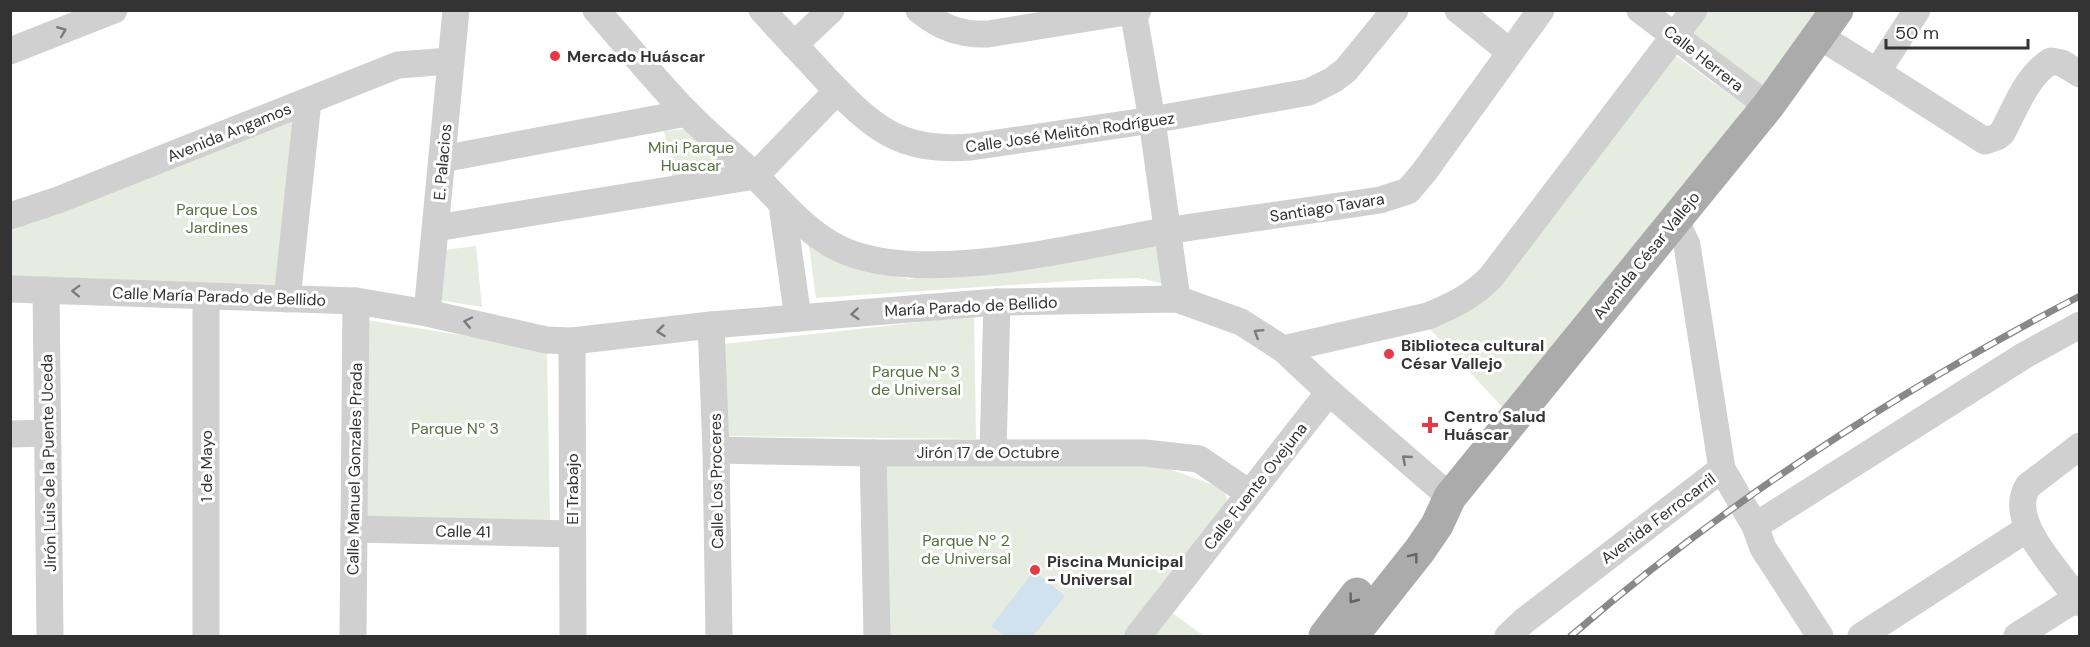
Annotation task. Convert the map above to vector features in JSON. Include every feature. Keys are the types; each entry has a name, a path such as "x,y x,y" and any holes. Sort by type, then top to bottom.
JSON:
{"main road":[{"name":"Avenida César Vallejo","path":"1352,636 1437,525 1450,497 1768,106 1828,23"},
{"name":"Avenida César Vallejo","path":"1324,636 1402,535 1421,514 1434,504 1450,497"}],"street":[{"path":"10,51 114,10"},
{"name":"E. Palacios","path":"428,313 456,10"},
{"name":"Santiago Tavara","path":"596,10 687,113 814,233 837,247 873,260 933,265 1013,258 1167,231 1380,201 1407,191 1424,172 1541,10"},
{"name":"Calle José Melitón Rodríguez","path":"762,10 867,120 882,130 914,144 932,147 971,147 1295,96 1321,87 1346,70 1395,10"},
{"path":"794,45 831,10"},
{"path":"919,10 940,26 974,34 988,34 1135,11 1177,299"},
{"path":"1458,10 1510,52"},
{"name":"Calle Herrera","path":"1640,10 1768,106"},
{"path":"1283,349 1428,316 1451,307 1478,291 1694,10"},
{"path":"1877,72 1917,10"},
{"path":"1828,23 1877,72 1986,141 2002,133 2042,66 2051,61 2062,63 2079,74"},
{"name":"Avenida Angamos","path":"10,216 58,200 398,65 450,61"},
{"path":"436,228 755,176 837,90"},
{"path":"287,299 308,101"},
{"path":"442,159 687,113"},
{"path":"782,205 798,318"},
{"name":"Avenida Ferrocarril","path":"1508,636 1567,587 1722,469 1687,244 1675,219"},
{"name":"Calle María Parado de Bellido","path":"10,289 356,301 428,313"},
{"name":"Jirón Luis de la Puente Uceda","path":"46,290 50,636"},
{"name":"1 de Mayo","path":"206,296 206,636"},
{"name":"María Parado de Bellido","path":"428,313 546,339 572,341 798,318 997,302 1177,299 1241,322 1283,349 1450,497"},
{"name":"Calle Manuel Gonzales Prada","path":"353,636 356,301"},
{"path":"993,452 997,302"},
{"path":"1755,526 2025,355 2079,325"},
{"name":"Calle Los Proceres","path":"711,326 719,636"},
{"name":"El Trabajo","path":"572,341 573,636"},
{"name":"Calle Fuente Ovejuna","path":"1138,636 1329,392"},
{"path":"10,434 47,433"},
{"path":"2017,636 2078,598 2027,529 2022,510 2024,492 2028,486 2079,446"},
{"name":"Jirón 17 de Octubre","path":"716,450 873,453 1145,453 1199,459 1249,493"},
{"path":"873,453 877,636"},
{"path":"1722,469 1755,526 1763,548 1820,636"},
{"name":"Calle 41","path":"354,529 572,534"},
{"path":"1861,636 2027,529"}],"green space":[{"path":"1701,11 1830,11 1766,94 1687,30"},
{"path":"1676,56 1747,107 1506,411 1427,326 1486,298"},
{"name":"Parque Los Jardines","path":"296,117 275,284 11,278 11,229"},
{"name":"Mini Parque Huascar","path":"696,128 733,170 673,182 664,131"},
{"path":"808,239 846,265 909,279 1158,244 1165,284 1139,278 1101,279 816,298"},
{"path":"476,246 482,307 439,300 444,250"},
{"name":"Parque Nº 3 de Universal","path":"974,316 976,439 726,436 724,344"},
{"name":"Parque Nº 3","path":"361,319 547,349 550,523 363,521"},
{"name":"Parque Nº 2 de Universal","path":"878,461 1164,467 1224,489 1228,502 1128,636 881,636"},
{"path":"1168,610 1204,636 1148,636"}],"water":[{"path":"1034,571 1065,596 1033,636 1004,636 991,626"}],"railway":[{"path":"1571,636 1690,540 1815,451 1946,370 2080,296"}],"place":[{"name":"Mercado Huáscar","path":"555,56"},
{"name":"Biblioteca cultural César Vallejo","path":"1389,354"},
{"name":"Centro Salud Huáscar","path":"1430,425"},
{"name":"Piscina Municipal - Universal","path":"1035,570"}]}
